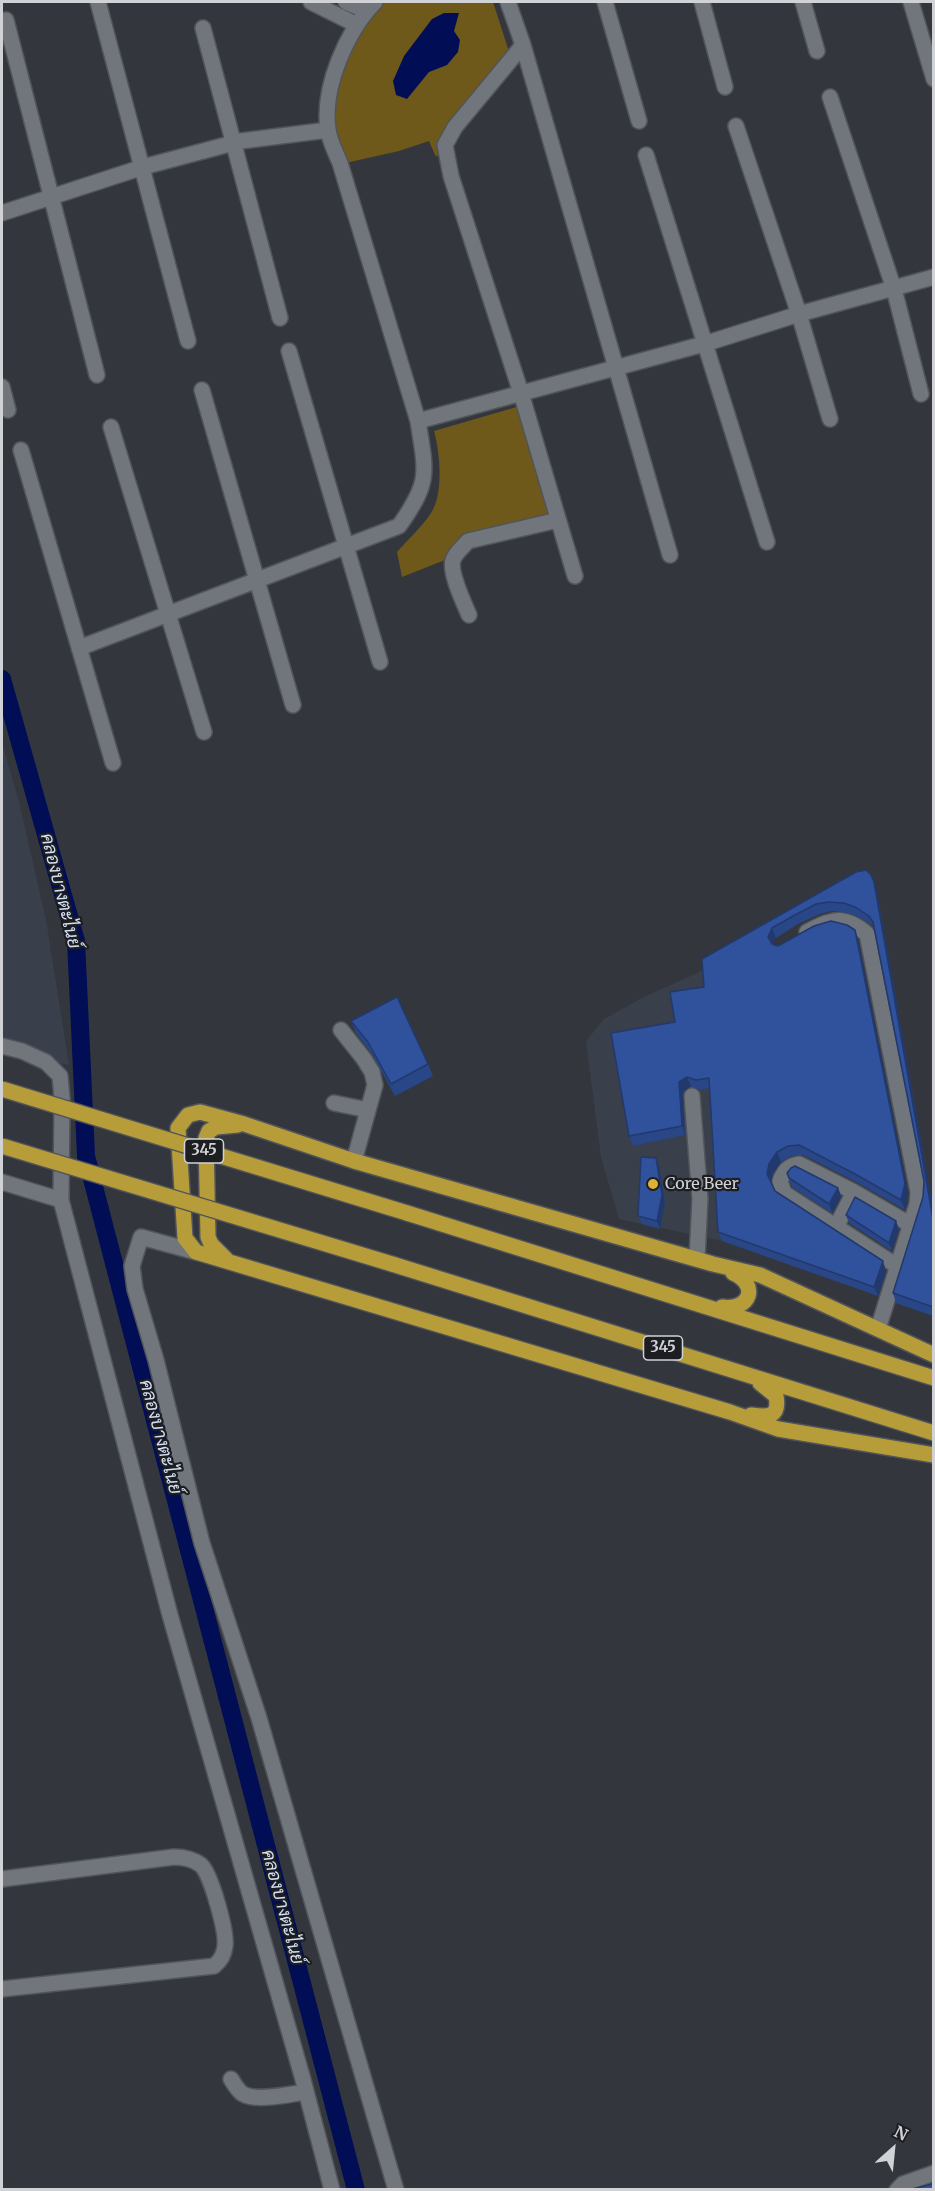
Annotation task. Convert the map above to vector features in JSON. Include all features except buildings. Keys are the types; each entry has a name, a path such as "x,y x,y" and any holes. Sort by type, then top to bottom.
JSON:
{"main road":[{"name":"345","path":"2,1089 933,1378"},
{"path":"933,1355 760,1275 713,1264 354,1161 244,1124 200,1112 188,1116 178,1128 185,1238 196,1252 730,1412 778,1429 933,1455"},
{"path":"228,1261 211,1244 208,1237 206,1138 209,1131 216,1127 244,1124"},
{"name":"345","path":"2,1146 392,1264 933,1433"},
{"path":"705,1306 734,1309 745,1301 748,1293 747,1282 743,1277 713,1264"},
{"path":"730,1412 767,1417 772,1415 778,1404 776,1396 770,1389 741,1373"}],"street":[{"path":"98,2 188,341"},
{"path":"311,2 357,25"},
{"path":"79,648 399,526 414,505 424,481 425,465 418,421 340,164 327,130 328,106 336,67 357,25 371,6 346,2"},
{"path":"508,2 523,45 670,555"},
{"path":"605,2 639,121"},
{"path":"702,2 725,87"},
{"path":"803,2 817,51"},
{"path":"911,2 933,79"},
{"path":"6,20 97,375"},
{"path":"202,28 280,318"},
{"path":"523,45 455,127 445,145 451,176 521,393 575,576"},
{"path":"830,97 894,289 921,394"},
{"path":"736,126 799,314 830,419"},
{"path":"2,213 143,167 234,143 327,130"},
{"path":"646,155 767,542"},
{"path":"418,421 704,344 799,314 933,277"},
{"path":"289,351 380,662"},
{"path":"2,387 8,410"},
{"path":"202,390 293,705"},
{"path":"111,426 204,732"},
{"path":"21,450 113,762"},
{"path":"468,615 452,568 453,559 459,550 468,541 558,520"},
{"path":"791,941 828,921 843,920 856,924 867,934 918,1192 911,1225 878,1329"},
{"path":"341,1030 372,1072 375,1085 354,1161"},
{"path":"2,1046 22,1051 46,1062 60,1076 62,1098 61,1200 170,1615 332,2190"},
{"path":"692,1096 700,1199 697,1259"},
{"path":"334,1103 368,1110"},
{"path":"897,1266 784,1193 780,1181 782,1175 791,1166 799,1164 911,1225"},
{"path":"2,1182 61,1200"},
{"path":"836,1227 854,1192"},
{"path":"196,1252 141,1237 132,1266 135,1289 156,1360 202,1543 259,1718 396,2190"},
{"path":"2,1879 186,1857 201,1865 212,1882 225,1943 222,1958 214,1966 2,1989"},
{"path":"231,2079 242,2094 250,2097 306,2092"},
{"path":"897,2190 903,2184 930,2174"}],"shaded area":[{"path":"380,2 493,2 512,61 436,157 429,141 399,151 341,164 330,134 339,69"},
{"path":"444,13 459,13 454,31 460,40 458,52 447,65 429,72 407,99 396,95 393,81 404,56 432,19"},
{"path":"520,406 551,518 402,577 397,552 431,513 438,495 439,461 434,431"},
{"path":"2,742 19,802 46,920 69,1065 2,1050"},
{"path":"706,969 722,1241 619,1219 601,1157 586,1041 604,1019 642,998"}],"waterway":[{"name":"คลองบางตะไนย์","path":"2,679 76,941 86,1156 356,2190"}],"place":[{"name":"Core Beer","path":"653,1184"}]}
